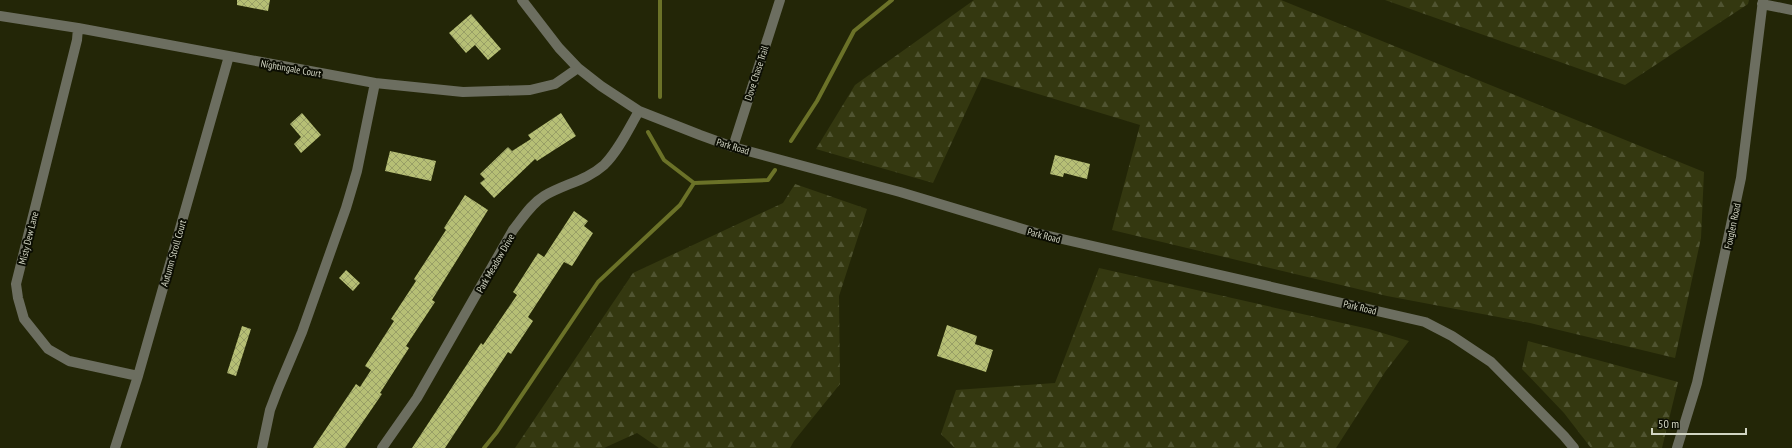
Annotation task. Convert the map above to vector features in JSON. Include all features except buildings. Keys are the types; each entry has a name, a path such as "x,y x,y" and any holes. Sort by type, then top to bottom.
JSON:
{"street":[{"name":"Park Road","path":"522,0 559,48 578,68 601,86 639,110 700,135 733,146 900,192 1036,233 1425,322 1452,336 1491,362 1554,425 1574,448"},
{"name":"Dove Chase Trail","path":"733,146 780,0"},
{"path":"1762,2 1792,10"},
{"name":"Foxglen Road","path":"1677,448 1697,383 1729,240 1741,178 1762,2"},
{"name":"Nightingale Court","path":"0,16 78,28 375,83 463,92 530,90 555,84 578,68"},
{"name":"Misty Dew Lane","path":"78,28 77,40 16,284 18,298 24,319 48,349 69,361 138,376"},
{"name":"Autumn Stroll Court","path":"115,448 138,376 229,56"},
{"path":"262,448 270,410 302,332 346,208 357,171 375,83"},
{"name":"Park Meadow Drive","path":"382,448 417,398 513,230 527,212 543,196 586,178 604,164 620,144 639,110"}],"green space":[{"path":"974,0 1281,0 1704,172 1701,238 1675,358 1530,323 1387,296 1112,230 1140,125 982,77 933,183 816,149 855,85"},
{"path":"1385,0 1749,0 1748,4 1625,85"},
{"path":"795,184 867,209 839,296 840,384 790,448 659,448 637,433 604,448 515,448 633,273 783,203"},
{"path":"1099,268 1369,329 1409,341 1385,372 1336,448 955,448 941,434 956,390 1055,383"},
{"path":"1528,341 1678,382 1662,448 1591,448 1564,413 1522,369"}],"waterway":[{"path":"660,0 660,97"},
{"path":"791,141 817,101 854,31 892,0"},
{"path":"648,132 664,160 694,183 768,180 775,170"},
{"path":"484,448 497,432 598,282 680,205 694,183"}]}
